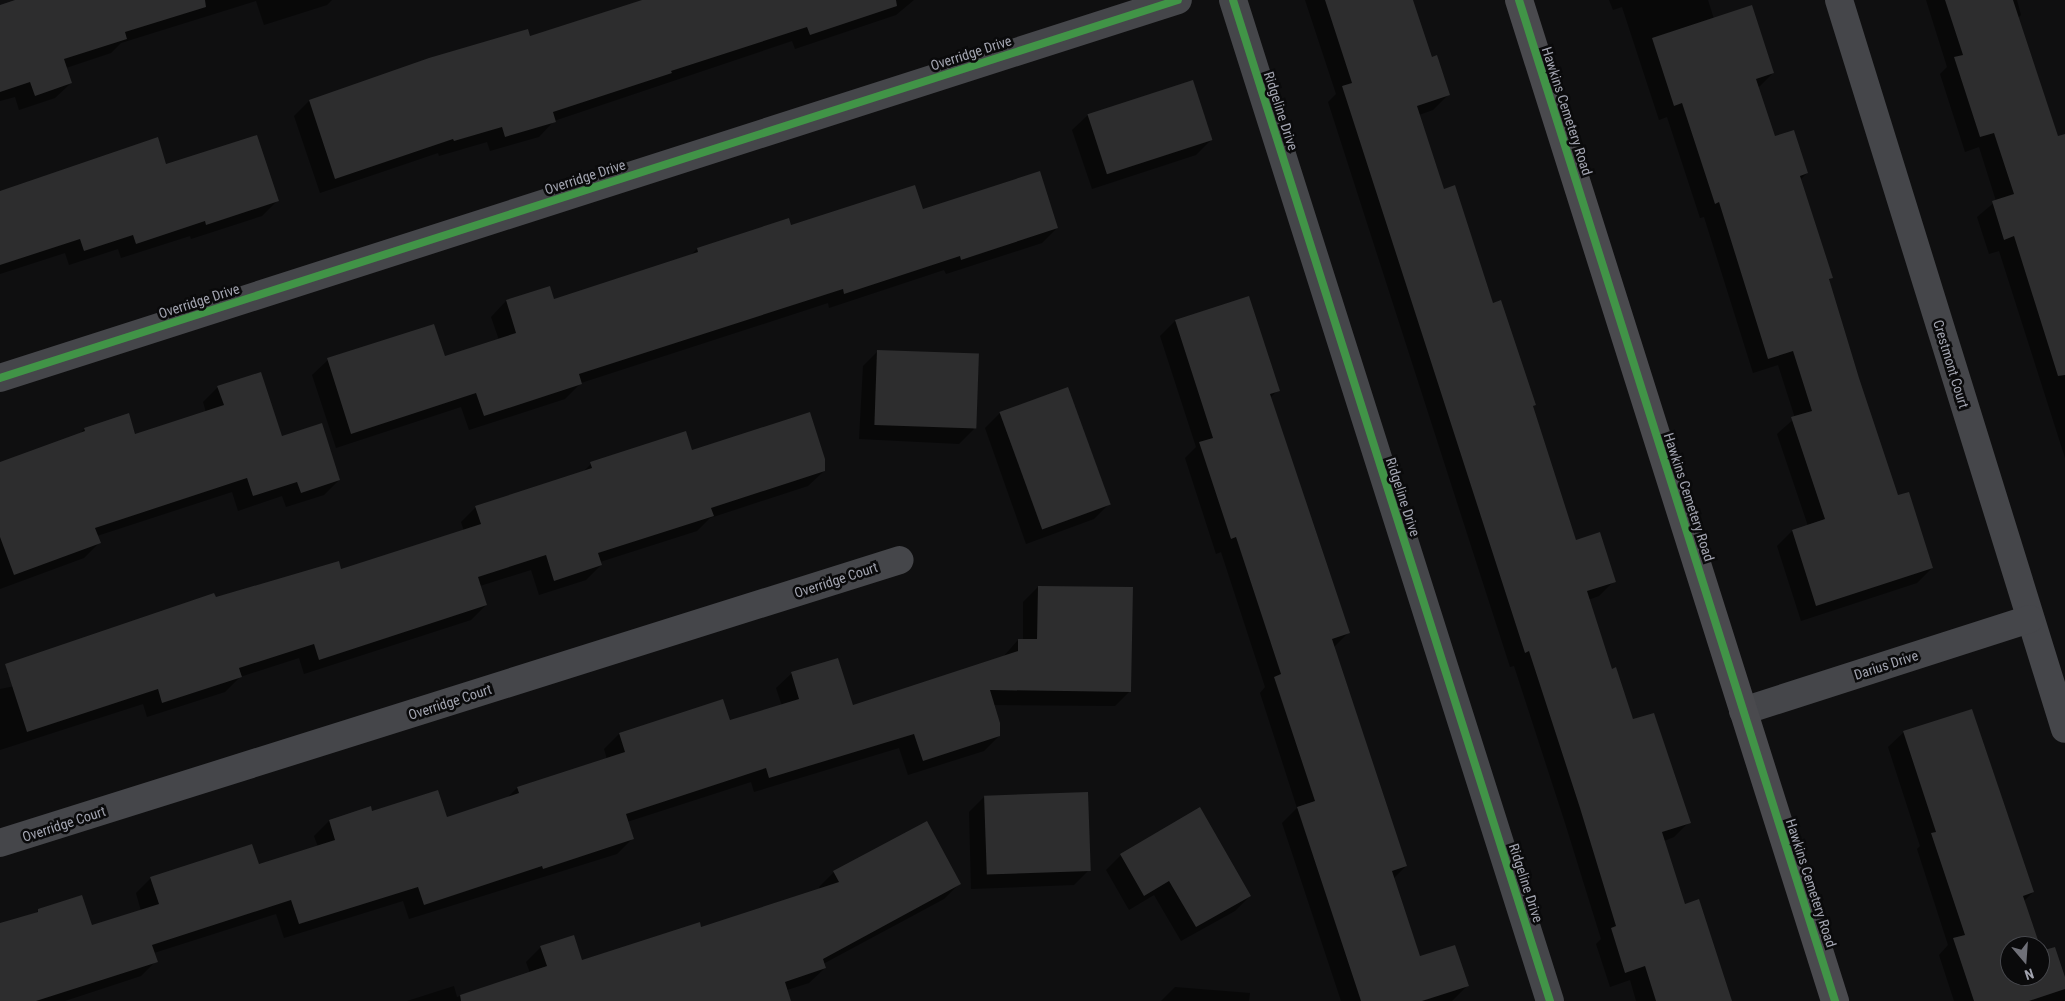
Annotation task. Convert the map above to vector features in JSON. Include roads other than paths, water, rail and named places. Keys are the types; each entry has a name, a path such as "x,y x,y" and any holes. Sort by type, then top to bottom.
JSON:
{"street":[{"name":"Overridge Drive","path":"0,378 1178,0"},
{"name":"Ridgeline Drive","path":"1233,0 1550,1001"},
{"name":"Hawkins Cemetery Road","path":"1519,0 1835,1001"},
{"name":"Crestmont Court","path":"1839,0 2065,728"},
{"name":"Overridge Court","path":"0,843 900,560"},
{"name":"Darius Drive","path":"1743,711 2030,619"}]}
